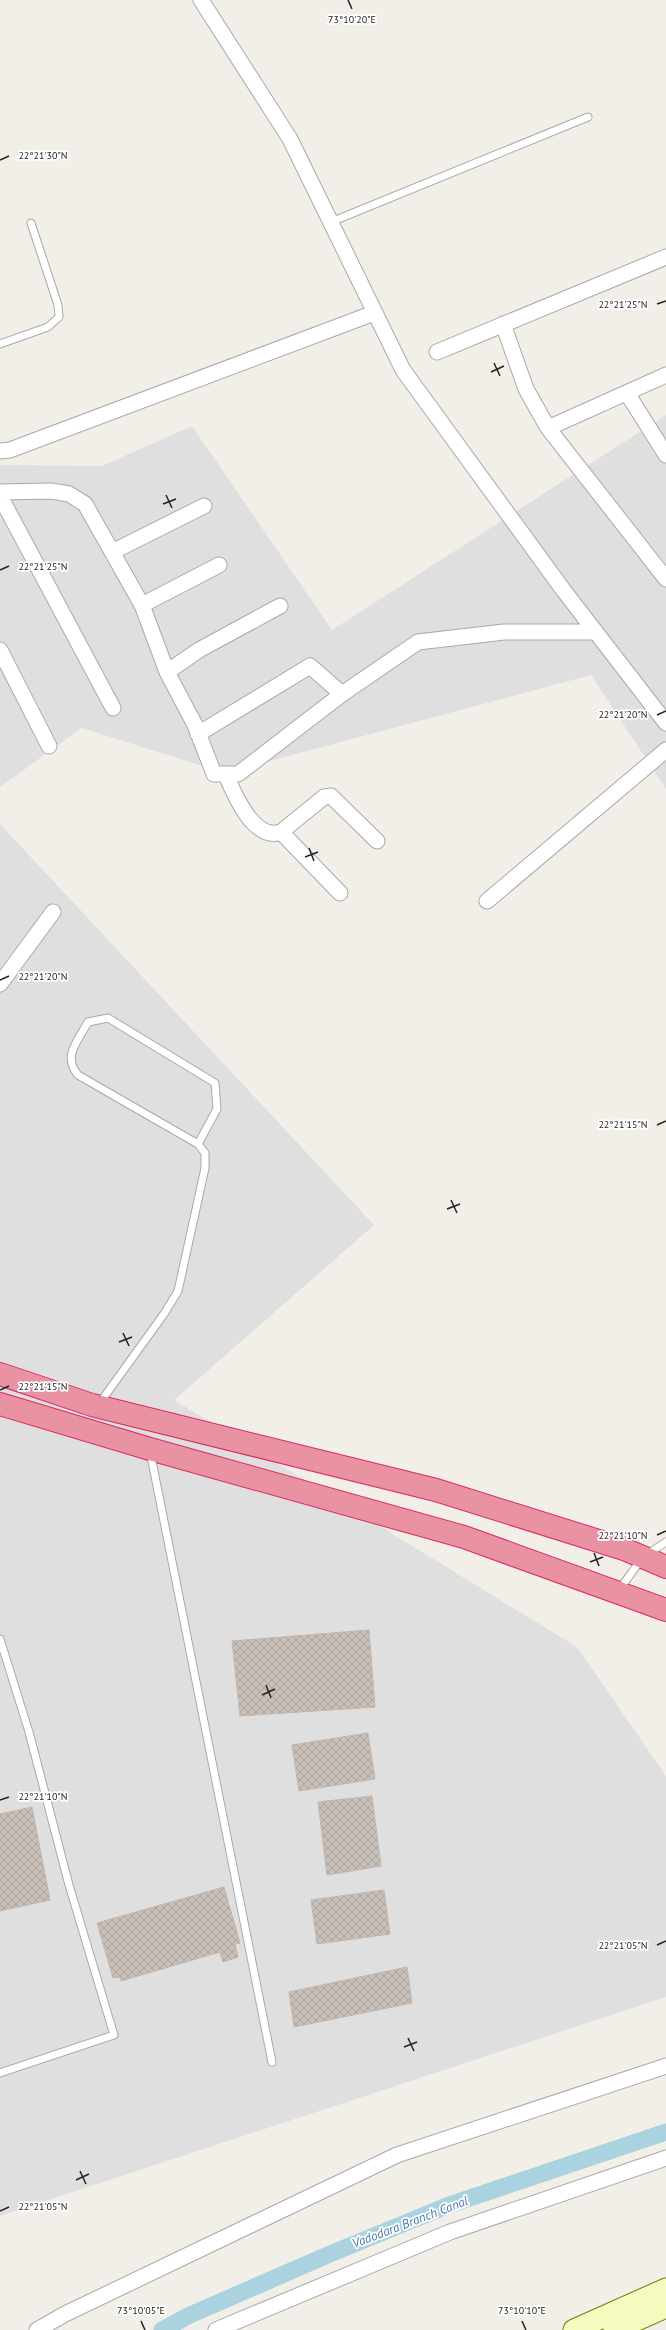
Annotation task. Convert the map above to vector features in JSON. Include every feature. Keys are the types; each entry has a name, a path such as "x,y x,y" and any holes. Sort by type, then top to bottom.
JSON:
{"highway":[{"path":"0,1374 98,1406 436,1490 624,1549 666,1567"},
{"path":"0,1404 150,1449 464,1537 666,1610"}],"street":[{"path":"201,0 290,139 403,370 596,632 666,723"},
{"path":"437,352 666,257"},
{"path":"0,451 10,450 374,313"},
{"path":"503,324 526,389 548,428 666,579"},
{"path":"548,428 666,375"},
{"path":"627,392 666,455"},
{"path":"0,492 51,491 69,494 85,504 142,605 167,672 198,734 214,774 238,774 342,694 418,642 504,632 596,632"},
{"path":"0,496 113,708"},
{"path":"112,552 204,506"},
{"path":"142,605 219,565"},
{"path":"167,672 199,650 280,606"},
{"path":"0,650 49,746"},
{"path":"198,734 310,666 342,694"},
{"path":"487,900 666,750"},
{"path":"226,775 238,803 250,818 267,833 274,834 281,832 324,798 331,796 377,841"},
{"path":"281,832 340,893"},
{"path":"0,984 53,912"},
{"path":"37,2330 65,2314 397,2155 666,2066"},
{"path":"216,2330 450,2232 666,2158"},
{"path":"574,2330 666,2289"},
{"path":"614,2330 666,2306"}],"lane":[{"path":"330,222 588,117"},
{"path":"0,344 48,327 59,317 58,305 31,223"},
{"path":"98,1406 164,1314 178,1291 205,1168 205,1153 198,1144 78,1076 71,1067 70,1057 88,1022 108,1018 215,1083 217,1109 198,1144"},
{"path":"150,1449 272,2062"},
{"path":"617,1592 643,1557 666,1542"},
{"path":"0,1639 29,1732 69,1885 114,2035 0,2073"}],"shaded area":[{"path":"666,415 666,789 591,675 225,773 82,728 0,787 0,465 102,466 192,426 332,630"},
{"path":"0,824 374,1225 174,1400 577,1647 666,1776 666,1997 0,2216"}],"building":[{"path":"369,1630 375,1707 240,1716 232,1641"},
{"path":"368,1733 375,1779 299,1791 292,1745"},
{"path":"372,1796 381,1866 327,1875 318,1802"},
{"path":"32,1807 50,1900 0,1911 0,1814"},
{"path":"224,1887 240,1943 235,1944 238,1957 223,1962 220,1952 121,1981 120,1977 113,1978 97,1923"},
{"path":"384,1890 390,1934 317,1944 311,1900"},
{"path":"407,1967 412,2003 294,2027 289,1992"}],"waterway":[{"name":"Vadodara Branch Canal","path":"162,2330 190,2315 330,2254 449,2205 666,2132"}]}
